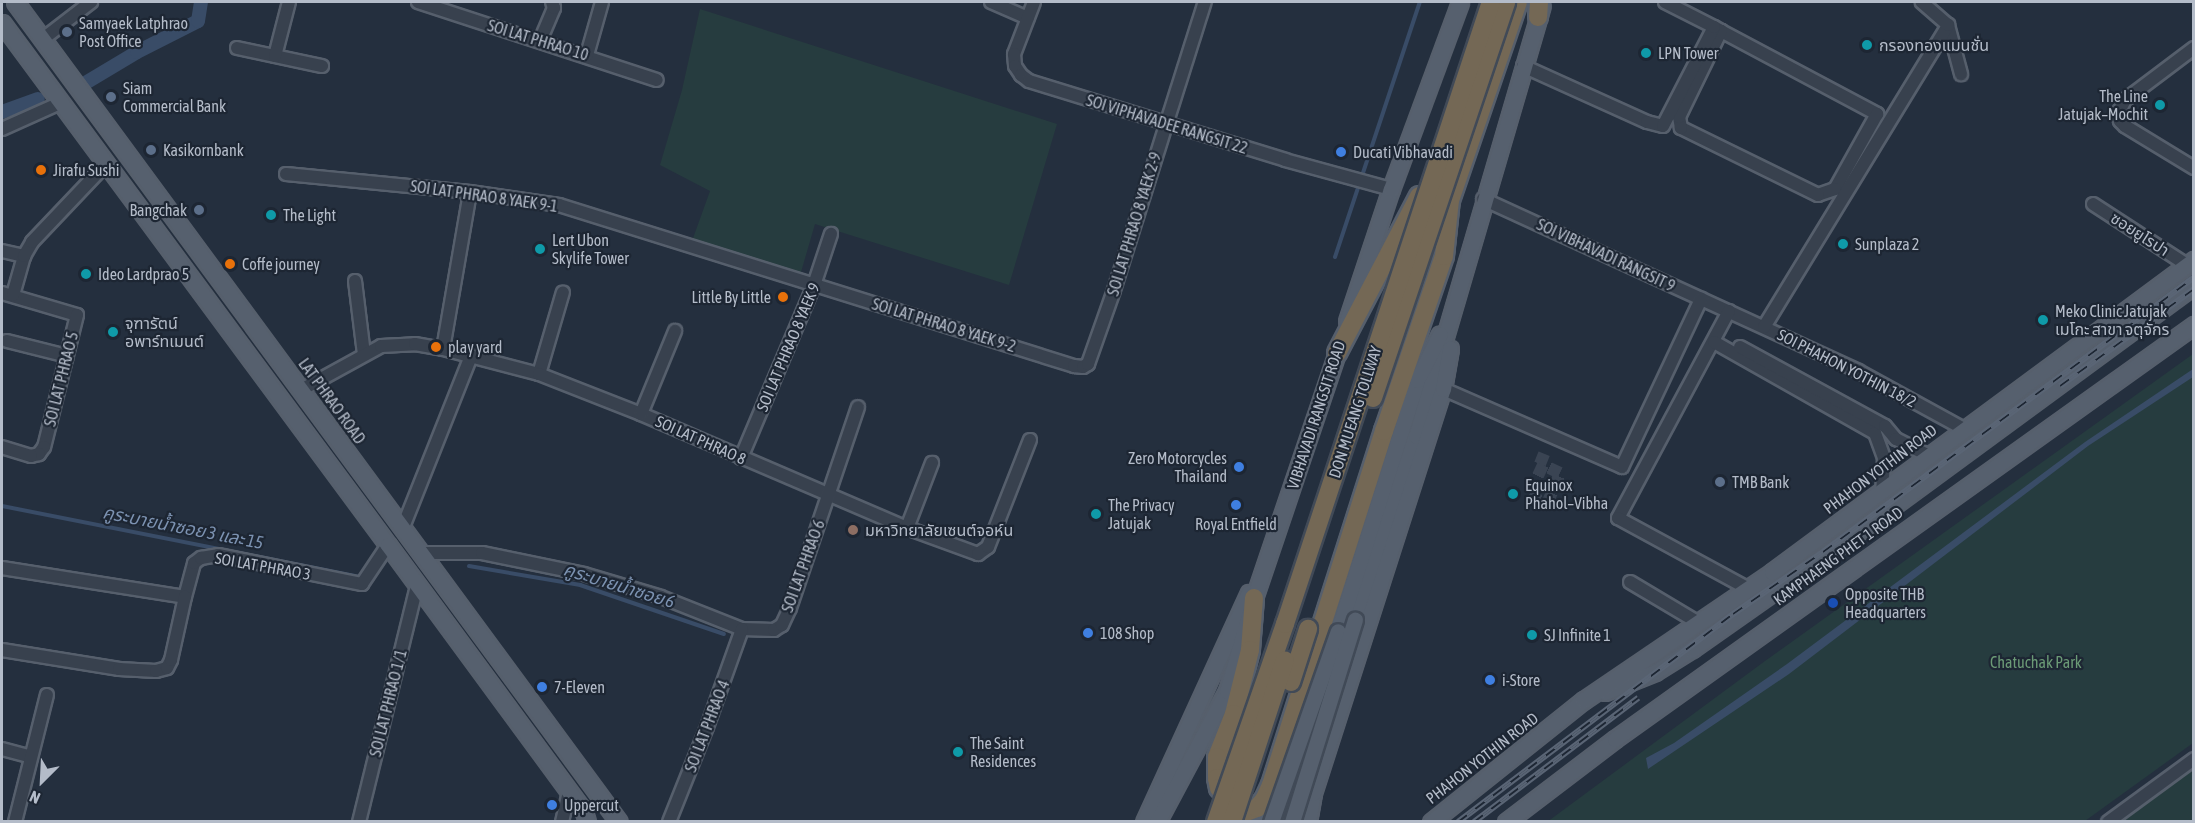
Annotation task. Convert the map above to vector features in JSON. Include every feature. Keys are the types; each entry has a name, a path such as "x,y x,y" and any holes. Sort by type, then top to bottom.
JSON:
{"highway":[{"name":"VIBHAVADI RANGSIT ROAD","path":"1205,822 1280,622 1483,2"},
{"name":"DON MUEANG TOLLWAY","path":"1216,822 1285,624 1491,2"},
{"name":"DON MUEANG TOLLWAY","path":"1241,818 1506,2"},
{"path":"1241,818 1308,629 1518,2"},
{"path":"1337,353 1419,196"},
{"path":"1241,818 1264,800 1271,785 1384,431 1444,256 1450,200"},
{"path":"1241,818 1234,805 1219,788 1216,778 1217,757 1234,714 1251,650 1254,598"}],"main road":[{"name":"LAT PHRAO ROAD","path":"15,2 106,122 619,822"},
{"name":"VIBHAVADI RANGSIT ROAD","path":"1157,822 1227,691 1254,598 1391,189 1460,2"},
{"path":"1292,822 1416,436 1540,7"},
{"path":"2,23 388,545 585,817 599,822"},
{"path":"86,138 106,122"},
{"path":"126,192 147,179"},
{"name":"PHAHON YOTHIN ROAD","path":"1431,822 1584,700 1748,588 2190,262"},
{"name":"PHAHON YOTHIN ROAD","path":"1584,700 1647,675 1692,649 1843,543 2193,285"},
{"path":"1308,822 1313,793 1443,389 1450,355 1453,313"},
{"path":"1271,822 1338,631 1417,380 1429,353 1453,313"},
{"name":"KAMPHAENG PHET 1 ROAD","path":"1506,822 1615,739 2193,325"},
{"path":"2072,374 2101,328"},
{"path":"1144,822 1243,605 1262,578"},
{"path":"1241,818 1287,818 1299,813 1313,793"}],"street":[{"path":"43,39 91,2"},
{"path":"275,56 289,2"},
{"name":"SOI LAT PHRAO 10","path":"418,2 587,55 657,80"},
{"path":"540,41 554,8 552,2"},
{"path":"587,55 602,2"},
{"path":"991,2 1028,18"},
{"name":"SOI VIPHAVADEE RANGSIT 22","path":"1034,2 1014,54 1015,66 1029,81 1391,189"},
{"path":"1165,123 1205,2"},
{"path":"1665,2 1717,29 1878,114 1835,189 1818,195 1681,128 1679,117 1717,29"},
{"path":"1922,2 1948,25 1961,74"},
{"path":"1764,327 1948,25"},
{"path":"1523,66 1647,122 1663,126 1717,29"},
{"path":"237,48 322,66"},
{"path":"2193,48 2125,100 2118,113 2125,126 2193,168"},
{"path":"2,129 60,103"},
{"name":"SOI LAT PHRAO 8 YAEK 9-2","path":"814,285 1083,367 1088,364 1107,311 1165,123"},
{"name":"SOI LAT PHRAO 5","path":"2,447 31,456 39,454 44,447 76,314 7,294 32,242 105,165"},
{"name":"SOI LAT PHRAO 8 YAEK 9-1","path":"286,174 541,201 586,212 814,285"},
{"path":"443,349 470,192"},
{"name":"SOI VIBHAVADI RANGSIT 9","path":"1483,199 1729,311"},
{"name":"ซอยยูโรปา","path":"2093,204 2190,262"},
{"name":"SOI LAT PHRAO 8 YAEK 9","path":"741,458 814,285 831,234"},
{"path":"2,250 24,256"},
{"path":"355,281 364,354"},
{"path":"539,374 563,292"},
{"path":"1443,389 1622,467 1701,299"},
{"path":"1729,311 1618,518 1748,588"},
{"name":"SOI PHAHON YOTHIN 18/2","path":"1729,311 1858,371 1964,429"},
{"path":"641,414 675,332"},
{"path":"1716,339 1885,426 1896,439"},
{"path":"1716,339 1875,433 1882,447 1884,476 1882,491"},
{"path":"7,341 67,356"},
{"name":"SOI LAT PHRAO 8","path":"301,390 381,346 399,344 443,349 539,374 641,414 828,496 970,553 978,554 985,551 1030,440"},
{"path":"403,527 471,356"},
{"name":"SOI LAT PHRAO 6","path":"423,553 482,553 584,574 661,597 742,629 774,630 782,624 858,407"},
{"path":"1882,447 1886,438 1896,439 1928,455"},
{"path":"907,528 932,463"},
{"name":"SOI LAT PHRAO 3","path":"185,597 194,563 201,558 218,555 362,584 388,545"},
{"path":"2,568 185,597 171,660 166,668 156,671 119,669 2,650"},
{"path":"1630,582 1697,622"},
{"name":"SOI LAT PHRAO 1/1","path":"359,822 417,585"},
{"name":"SOI LAT PHRAO 4","path":"669,822 707,727 742,629"},
{"path":"15,822 47,695"},
{"path":"2,749 31,757"},
{"path":"2108,822 2193,759"},
{"path":"562,822 569,792"}],"green space":[{"path":"700,9 1057,124 1009,285 815,224 799,279 692,241 710,191 660,165 682,90"},
{"name":"Chatuchak Park","path":"2193,354 2193,743 2085,821 1547,822 1765,661"},
{"path":"2193,768 2193,821 2122,821"}],"water":[{"path":"2193,369 2193,377 2088,446 1789,674 1648,769 1646,758 1674,743 1787,664 2085,442"}],"waterway":[{"path":"87,82 137,52 198,21 201,2"},
{"path":"1335,257 1420,2"},
{"path":"2,112 38,99"},
{"name":"คูระบายน้ำซอย 3 และ 15","path":"2,506 360,577"},
{"name":"คูระบายน้ำซอย 6","path":"469,566 580,585 724,634"}],"tunnel":[{"path":"1543,465 1529,495 1547,504 1560,473 1543,465 1540,464 1544,454"}],"railway":[{"path":"1458,822 1733,614 1823,552 2194,277"},
{"path":"2060,386 2194,289"},
{"path":"1474,822 1638,698"}],"place":[{"name":"Samyaek Latphrao Post Office","path":"67,32"},
{"name":"กรองทองแมนชั่น","path":"1867,45"},
{"name":"LPN Tower","path":"1646,53"},
{"name":"Siam Commercial Bank","path":"111,97"},
{"name":"The Line Jatujak–Mochit","path":"2160,105"},
{"name":"Kasikornbank","path":"151,150"},
{"name":"Ducati Vibhavadi","path":"1341,152"},
{"name":"Jirafu Sushi","path":"41,170"},
{"name":"Bangchak","path":"199,210"},
{"name":"The Light","path":"271,215"},
{"name":"Sunplaza 2","path":"1843,244"},
{"name":"Lert Ubon Skylife Tower","path":"540,249"},
{"name":"Coffe journey","path":"230,264"},
{"name":"Ideo Lardprao 5","path":"86,274"},
{"name":"Little By Little","path":"783,297"},
{"name":"Meko Clinic Jatujak เมโกะ สาขา จตุจักร","path":"2043,320"},
{"name":"จุฑารัตน์ อพาร์ทเมนต์","path":"113,332"},
{"name":"play yard","path":"436,347"},
{"name":"Zero Motorcycles Thailand","path":"1239,467"},
{"name":"TMB Bank","path":"1720,482"},
{"name":"Equinox Phahol–Vibha","path":"1513,494"},
{"name":"Royal Entfield","path":"1236,505"},
{"name":"The Privacy Jatujak","path":"1096,514"},
{"name":"มหาวิทยาลัยเซนต์จอห์น","path":"853,530"},
{"name":"Opposite THB Headquarters","path":"1833,603"},
{"name":"108 Shop","path":"1088,633"},
{"name":"SJ Infinite 1","path":"1532,635"},
{"name":"i-Store","path":"1490,680"},
{"name":"7-Eleven","path":"542,687"},
{"name":"The Saint Residences","path":"958,752"},
{"name":"Uppercut","path":"552,805"}]}
